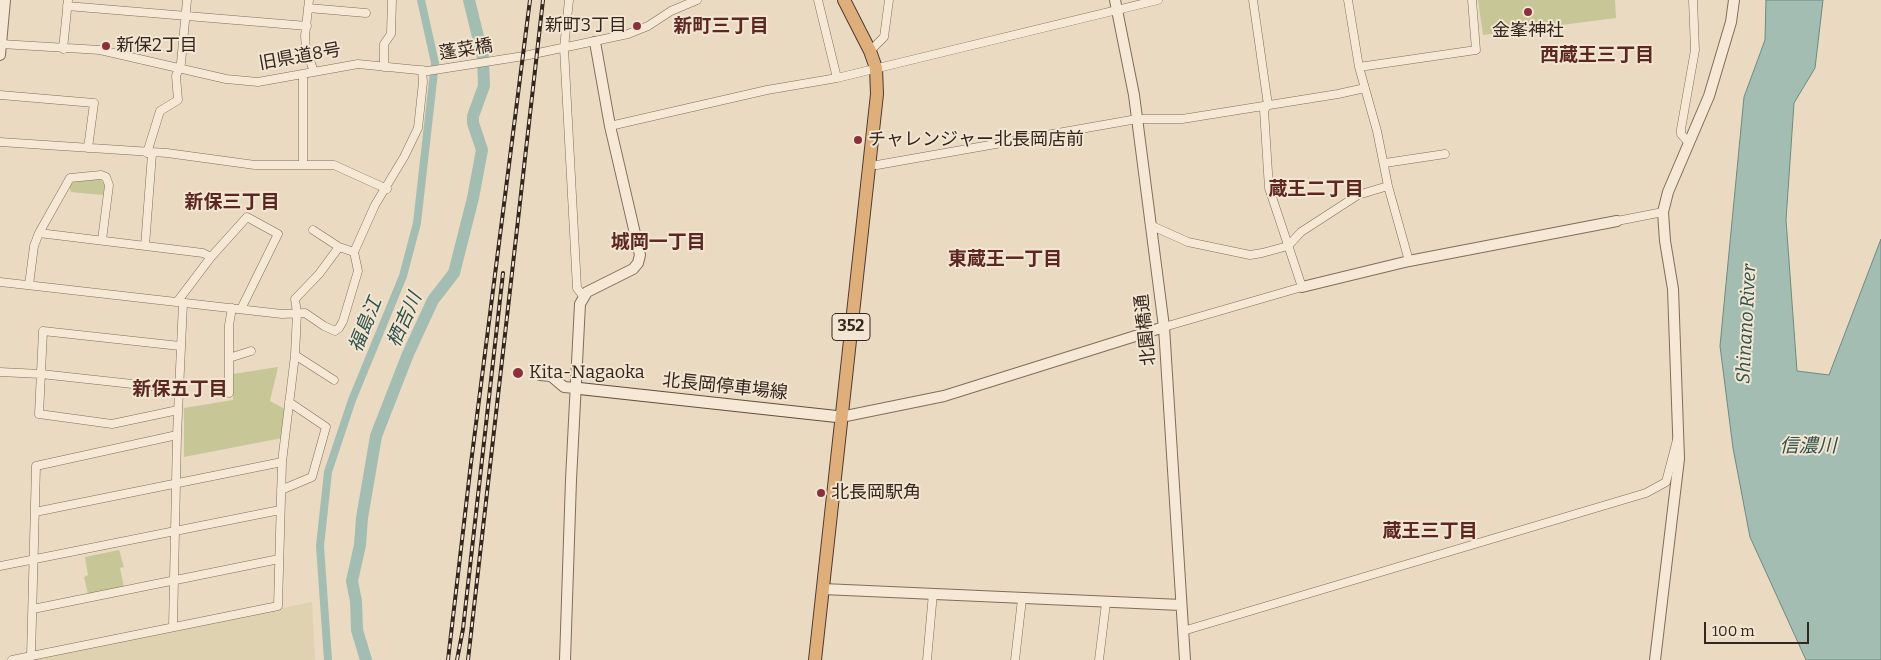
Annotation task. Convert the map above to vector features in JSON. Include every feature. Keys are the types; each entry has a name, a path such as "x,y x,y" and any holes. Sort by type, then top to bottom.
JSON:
{"highway":[{"name":"352","path":"815,660 877,94 876,68 870,51 844,0"}],"main road":[{"name":"北長岡停車場線","path":"574,388 841,417"}],"street":[{"path":"0,55 5,0"},
{"path":"146,246 150,153 160,112 178,100 176,76 179,68 187,0"},
{"path":"384,67 384,44 391,34 392,0"},
{"path":"569,0 564,48 577,288 583,296"},
{"path":"564,48 595,42 641,29 672,11 697,0"},
{"path":"818,0 837,78"},
{"path":"870,51 884,38 889,0"},
{"path":"610,126 767,90 837,78 1116,5 1158,0"},
{"path":"1253,0 1268,105 1264,110 1269,188 1302,287"},
{"path":"1348,0 1359,67 1409,262"},
{"path":"1359,67 1476,50 1472,0"},
{"path":"1689,143 1681,134 1681,129 1695,50 1693,0"},
{"path":"1655,660 1676,495 1678,436 1673,289 1665,241 1663,212 1668,192 1702,116 1722,55 1731,22 1734,0"},
{"path":"63,49 67,3 186,16 307,26"},
{"path":"314,72 306,49 308,4 366,13"},
{"name":"北園橋通","path":"1116,5 1137,119 1164,328 1180,605 1185,660"},
{"path":"565,660 574,388 580,304 583,296 593,289 629,272 639,260 639,250 610,126 595,42"},
{"name":"旧県道8号","path":"0,44 116,53 245,82 278,80 358,64 425,71"},
{"name":"蓬菜橋","path":"425,71 564,48"},
{"path":"0,282 282,314 305,313 330,330 339,328 358,271 354,252 375,205 387,189 418,128 425,71"},
{"path":"303,164 304,75"},
{"path":"868,164 877,165 1137,119 1182,118 1365,88"},
{"path":"0,95 94,104 88,148"},
{"path":"0,142 167,153 256,166 334,165 387,189"},
{"path":"1385,163 1445,154"},
{"path":"29,285 34,246 39,233 70,178 101,175 106,178 109,185 102,240"},
{"path":"1150,225 1188,242 1250,255 1288,246 1301,232 1358,195 1388,186"},
{"path":"841,417 944,396 1302,287 1409,262 1663,212"},
{"path":"173,626 180,302 211,257 247,217 278,234 241,309"},
{"path":"313,230 339,247 354,252"},
{"path":"39,233 203,253 211,257"},
{"path":"12,660 278,606 282,462 295,355 297,313 295,299 319,274 339,247"},
{"path":"229,393 232,308"},
{"path":"178,410 112,424 39,414 44,331 180,346"},
{"path":"229,358 250,351"},
{"path":"295,355 334,380"},
{"path":"0,372 41,374 178,389"},
{"path":"540,375 551,376 564,387 574,388"},
{"path":"281,490 312,477 326,428 289,402"},
{"path":"31,656 36,466 177,436"},
{"path":"1183,631 1646,493 1666,482 1678,436"},
{"path":"35,512 282,462"},
{"path":"0,566 280,510"},
{"path":"32,609 279,559"},
{"path":"822,589 1180,605"},
{"path":"927,660 934,594"},
{"path":"1015,660 1022,599"},
{"path":"1099,660 1106,602"}],"shaded area":[{"path":"312,602 315,660 29,660"}],"green space":[{"path":"1478,0 1615,0 1616,18 1483,35"},
{"path":"100,179 105,185 103,195 71,192 69,186 75,181"},
{"path":"278,367 270,401 285,409 282,438 184,457 184,408 233,400 233,374"},
{"path":"119,550 124,567 120,568 124,587 88,594 84,577 88,575 85,557"}],"water":[{"name":"信濃川","path":"1766,0 1823,0 1815,68 1794,103 1786,220 1797,371 1829,375 1881,239 1881,660 1806,660 1750,537 1733,448 1720,346 1744,97 1765,40"}],"waterway":[{"name":"福島江","path":"328,660 320,546 328,472 352,400 403,276 417,223 435,63 421,0"},
{"name":"栖吉川","path":"366,660 357,630 356,601 352,581 360,545 362,518 376,436 408,354 433,300 454,273 473,198 482,150 473,123 473,116 484,86 483,57 469,0"}],"railway":[{"path":"448,660 530,0"},
{"path":"468,660 543,0"},
{"path":"457,660 463,629 503,273"}],"place":[{"name":"金峯神社","path":"1528,12"},
{"name":"新町3丁目","path":"637,26"},
{"name":"新保2丁目","path":"106,46"},
{"name":"チャレンジャー北長岡店前","path":"858,140"},
{"name":"Kita-Nagaoka","path":"518,373"},
{"name":"北長岡駅角","path":"821,493"}],"district":[{"name":"新町三丁目","path":"721,27"},
{"name":"西蔵王三丁目","path":"1597,56"},
{"name":"蔵王二丁目","path":"1316,190"},
{"name":"新保三丁目","path":"232,203"},
{"name":"城岡一丁目","path":"658,243"},
{"name":"東蔵王一丁目","path":"1005,260"},
{"name":"新保五丁目","path":"180,390"},
{"name":"蔵王三丁目","path":"1430,532"}],"water label":[{"name":"Shinano River","path":"1747,324"}]}
